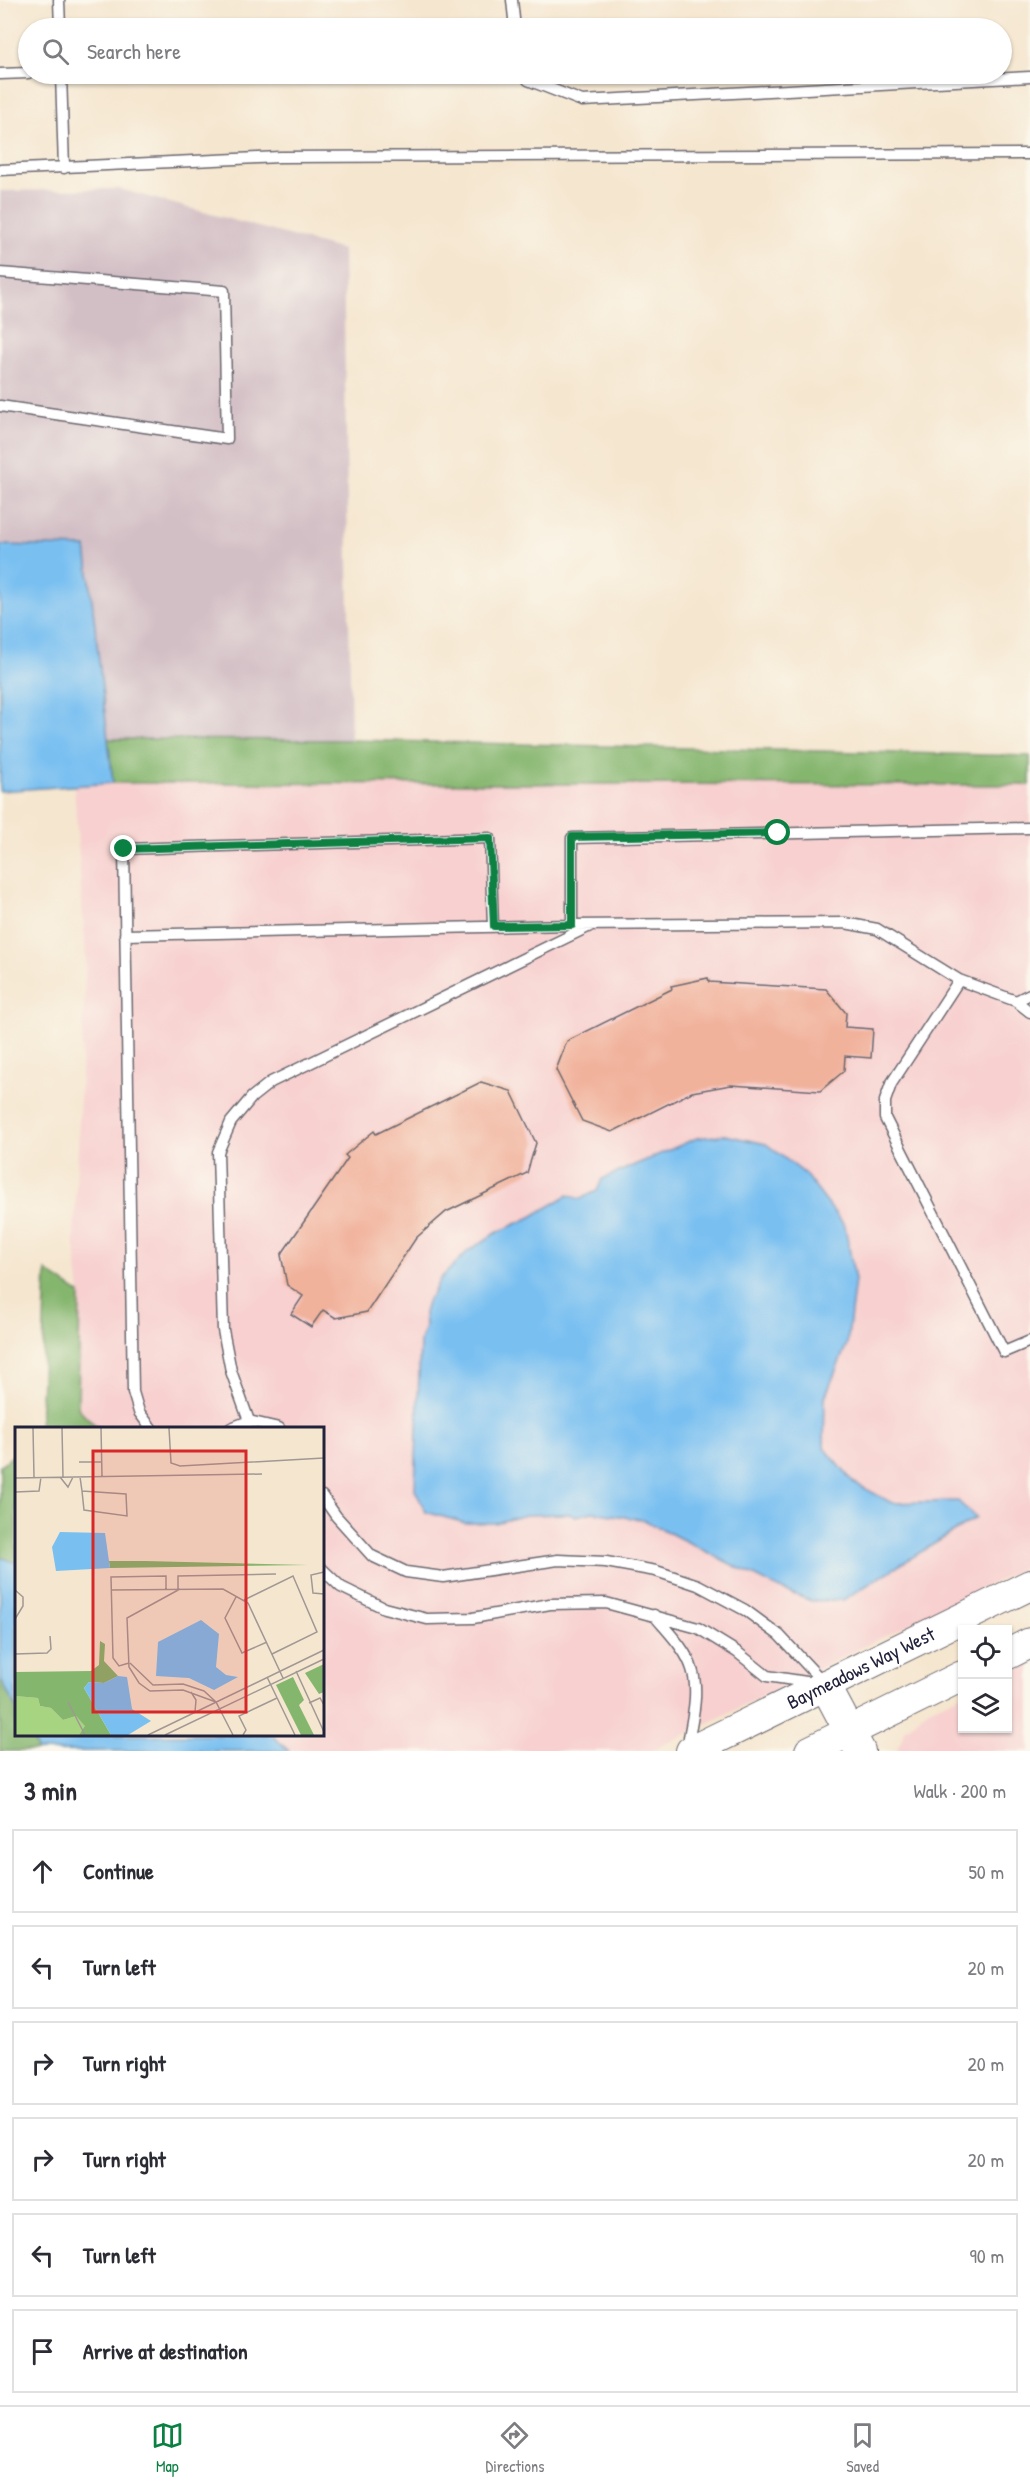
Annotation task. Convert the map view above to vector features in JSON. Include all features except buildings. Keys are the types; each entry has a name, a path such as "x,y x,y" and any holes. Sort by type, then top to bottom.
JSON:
{"street":[{"name":"Baymeadows Way West","path":"689,1751 1030,1585"},
{"path":"1012,1652 1030,1643"},
{"path":"810,1751 855,1741 958,1679"},
{"path":"825,1684 855,1741"}],"lane":[{"path":"59,0 60,18"},
{"path":"512,0 514,18"},
{"path":"0,74 18,73"},
{"path":"1012,78 1030,77"},
{"path":"61,84 64,168"},
{"path":"538,84 582,101 899,84"},
{"path":"0,171 280,157 1030,154"},
{"path":"0,273 224,291 227,439 0,406"},
{"path":"572,925 572,837 1030,828"},
{"path":"150,1427 139,1412 133,1392 124,849 490,838 494,926"},
{"path":"125,935 494,926 845,923 877,928 959,980 1016,1001 1030,1012"},
{"path":"269,1427 248,1425 231,1371 223,1330 218,1152 231,1122 252,1097 271,1082 594,925"},
{"path":"959,980 891,1084 885,1101 885,1118 1004,1352 1030,1341"},
{"path":"1016,1001 1030,994"},
{"path":"324,1499 336,1516 372,1556 406,1572 443,1577 558,1560 606,1562 656,1571 698,1585 745,1610 779,1635 825,1684"},
{"path":"324,1571 341,1587 384,1608 427,1619 473,1618 550,1604 606,1603 698,1628 737,1652 767,1676 825,1684"},
{"path":"654,1615 678,1644 692,1668 695,1696 689,1751"}],"shaded area":[{"path":"119,189 343,250 351,740 108,739 86,547 0,545 0,191"},
{"path":"113,783 1030,785 1030,1565 651,1751 289,1751 273,1736 324,1736 324,1427 97,1427 78,1408 80,1294 74,1238 86,957 74,786","holes":["804,1174 845,1226 855,1280 847,1344 825,1397 824,1447 853,1482 892,1503 958,1501 843,1600 811,1601 780,1589 644,1520 593,1512 576,1516 568,1514 526,1515 495,1523 465,1523 420,1342 425,1327 424,1313 428,1299 440,1279 468,1251 494,1234 597,1191 602,1179"]},
{"path":"1030,1662 1030,1751 897,1751 905,1730 927,1710 958,1696 958,1733 1012,1733 1012,1671"}],"green space":[{"path":"108,739 351,740 1030,756 1030,785 113,783"},
{"path":"46,1271 80,1294 78,1408 97,1427 40,1427"},
{"path":"15,1454 15,1563 0,1557 0,1466"},
{"path":"0,1677 15,1707 15,1736 30,1736 38,1751 0,1751"}],"water":[{"path":"0,545 86,547 113,783 0,791"},
{"path":"725,1135 766,1144 804,1173 845,1226 855,1280 847,1344 825,1397 824,1447 853,1482 892,1503 958,1501 976,1518 843,1600 811,1601 780,1589 644,1520 593,1512 576,1516 568,1514 526,1515 495,1523 465,1523 426,1512 415,1490 420,1342 425,1327 424,1313 428,1299 440,1279 468,1251 494,1234 531,1217 568,1195 580,1199 597,1191 602,1179 697,1138"},
{"path":"0,1557 15,1563 15,1707 0,1677"},
{"path":"30,1736 273,1736 289,1751 38,1751"}],"route":[{"path":"124,849 490,838 494,926 572,925 572,837 778,833"}]}
